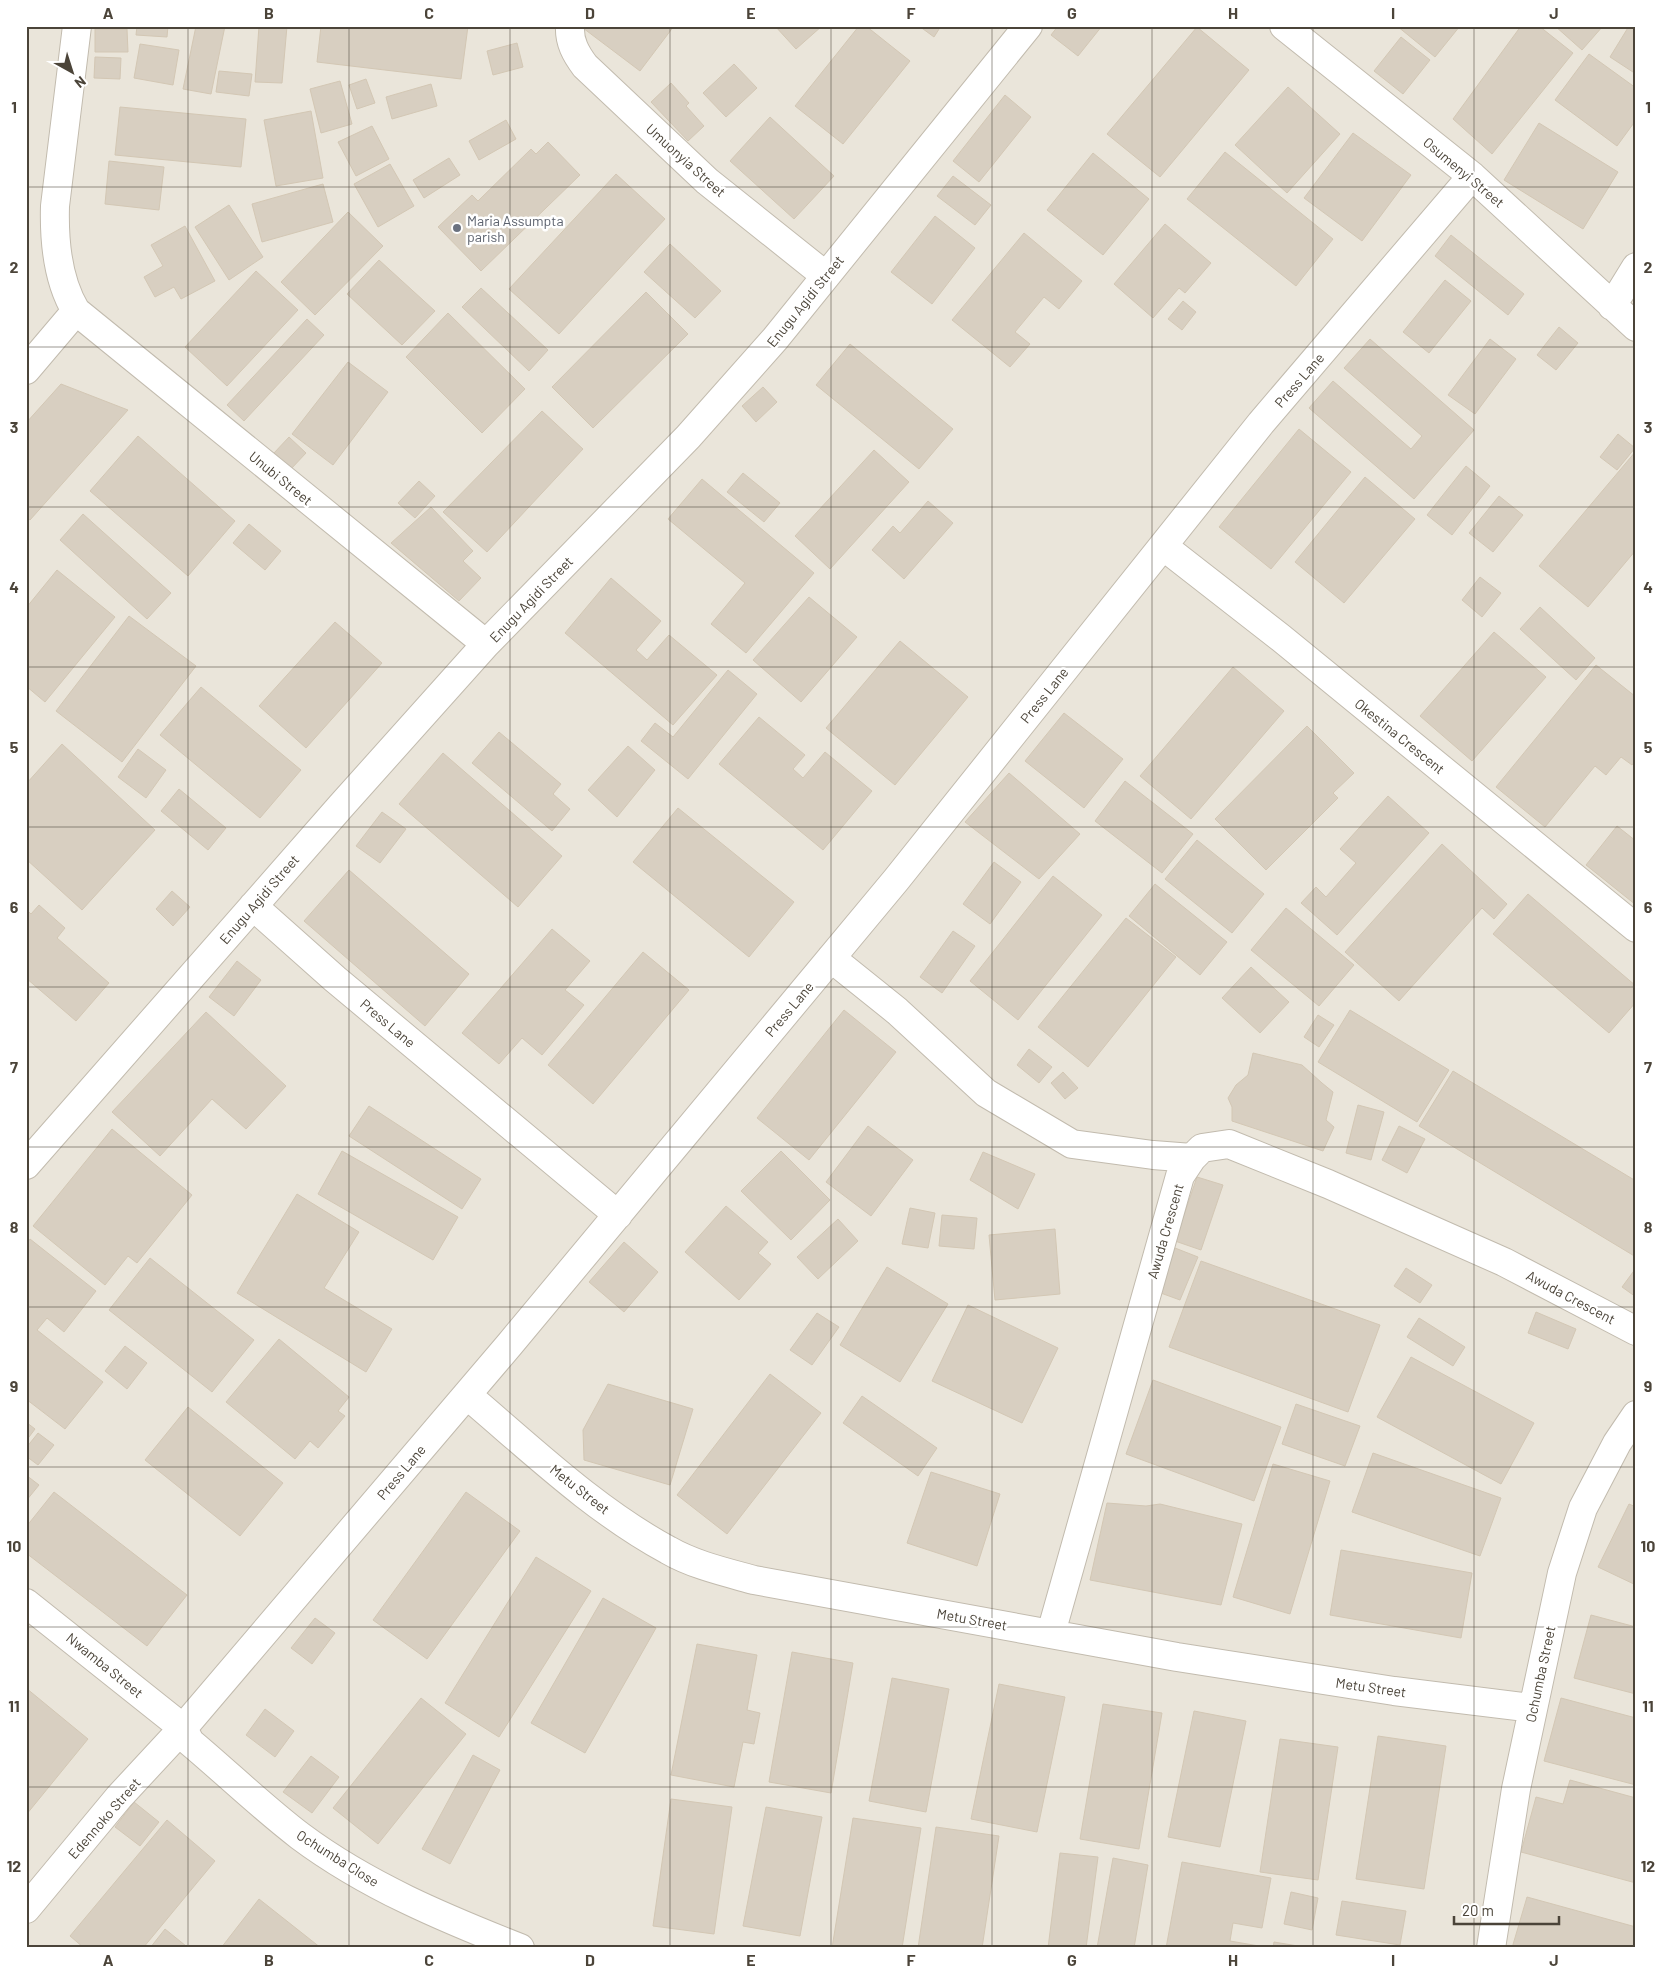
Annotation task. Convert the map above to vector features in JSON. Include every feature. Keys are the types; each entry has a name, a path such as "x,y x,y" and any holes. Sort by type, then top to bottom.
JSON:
{"street":[{"name":"Unubi Street","path":"76,26 56,196 55,229 60,272 68,299 76,311 486,644"},
{"name":"Umuonyia Street","path":"570,26 572,43 576,54 585,66 707,181 826,276"},
{"name":"Enugu Agidi Street","path":"26,1165 486,644 688,437 775,338 1028,26"},
{"name":"Osumenyi Street","path":"1284,26 1472,176 1636,328"},
{"name":"Press Lane","path":"183,1728 618,1215 908,864 1261,423 1472,176"},
{"path":"1612,306 1636,267"},
{"path":"26,370 76,311"},
{"name":"Okestina Crescent","path":"1163,546 1281,638 1636,928"},
{"name":"Press Lane","path":"253,906 335,978 618,1215"},
{"path":"831,958 897,1011 986,1093 1072,1144 1153,1155 1192,1158"},
{"name":"Awuda Crescent","path":"1051,1634 1180,1176 1192,1158 1202,1148 1229,1144 1328,1184 1504,1262 1636,1331"},
{"name":"Metu Street","path":"467,1394 595,1503 668,1551 700,1564 754,1580 1177,1657 1394,1691 1532,1708"},
{"name":"Ochumba Street","path":"1491,1948 1516,1790 1562,1573 1583,1508 1617,1443 1636,1415"},
{"name":"Nwamba Street","path":"26,1602 183,1728"},
{"name":"Edennoko Street","path":"26,1909 119,1798 183,1728"},
{"name":"Ochumba Close","path":"183,1728 190,1742 300,1836 360,1875 441,1916 520,1948"}],"shaded area":[{"path":"26,26 1636,26 1636,1948 26,1948"}],"building":[{"path":"137,26 168,26 167,37 136,35"},
{"path":"196,26 225,26 211,94 183,89"},
{"path":"259,26 287,26 282,83 255,82"},
{"path":"321,26 468,26 461,79 317,62"},
{"path":"584,26 674,26 640,71 583,28"},
{"path":"775,26 822,26 796,49"},
{"path":"859,26 866,26 910,61 843,144 795,106"},
{"path":"919,26 941,26 934,37"},
{"path":"1058,26 1102,26 1078,56 1051,35"},
{"path":"1397,26 1460,26 1435,57"},
{"path":"1521,26 1539,26 1573,53 1492,154 1453,119"},
{"path":"1555,26 1603,26 1582,50"},
{"path":"1629,26 1636,26 1636,74 1610,57"},
{"path":"1197,27 1249,70 1160,177 1107,134"},
{"path":"95,29 127,29 128,52 95,52"},
{"path":"1401,37 1430,60 1403,94 1374,71"},
{"path":"517,43 523,67 493,75 487,51"},
{"path":"140,44 179,50 173,85 134,78"},
{"path":"1589,54 1636,88 1636,120 1617,146 1555,100"},
{"path":"95,57 121,58 120,79 94,78"},
{"path":"734,64 757,88 726,117 703,93"},
{"path":"219,71 252,74 249,96 216,92"},
{"path":"366,79 375,103 357,109 349,85"},
{"path":"340,81 352,124 321,133 310,89"},
{"path":"671,83 689,103 686,106 704,126 688,141 651,102"},
{"path":"431,84 437,106 392,119 386,97"},
{"path":"1288,87 1340,134 1287,193 1235,145"},
{"path":"1005,95 1031,117 979,182 953,161"},
{"path":"120,107 246,119 241,167 115,155"},
{"path":"311,111 323,178 276,186 264,120"},
{"path":"770,117 834,176 794,219 730,161"},
{"path":"506,120 516,139 479,160 469,141"},
{"path":"1539,123 1618,172 1583,229 1504,180"},
{"path":"372,126 389,159 356,176 338,142"},
{"path":"1353,133 1411,175 1362,241 1304,198"},
{"path":"548,142 580,175 481,271 438,227 472,195 478,201 531,149 536,154"},
{"path":"1225,152 1333,239 1296,286 1187,199"},
{"path":"1093,153 1149,199 1103,255 1047,210"},
{"path":"449,158 460,175 424,198 413,180"},
{"path":"109,161 164,167 159,210 105,204"},
{"path":"390,164 414,206 378,227 354,184"},
{"path":"616,174 665,219 559,334 509,289"},
{"path":"953,176 991,205 975,225 937,196"},
{"path":"323,184 333,222 262,242 252,204"},
{"path":"229,205 263,257 229,280 195,227"},
{"path":"348,212 383,246 315,315 281,282"},
{"path":"935,216 975,248 932,304 891,272"},
{"path":"1165,224 1211,263 1185,293 1179,288 1153,318 1114,284"},
{"path":"185,226 215,281 181,299 174,287 155,297 144,277 163,266 151,245"},
{"path":"1024,233 1082,281 1059,309 1044,297 1015,332 1030,344 1010,367 952,320"},
{"path":"1451,235 1524,294 1508,315 1435,256"},
{"path":"670,244 721,291 695,318 644,272"},
{"path":"379,260 435,311 402,345 347,294"},
{"path":"256,271 298,310 227,386 185,347"},
{"path":"1445,280 1471,301 1429,353 1403,332"},
{"path":"481,288 548,350 529,371 462,307"},
{"path":"646,292 688,334 593,428 552,387"},
{"path":"1183,301 1196,312 1182,330 1168,319"},
{"path":"448,313 525,389 482,433 406,357"},
{"path":"307,319 324,335 244,421 227,405"},
{"path":"1559,327 1578,343 1556,370 1537,355"},
{"path":"1370,339 1474,430 1414,499 1309,408 1333,381 1411,449 1422,436 1344,368"},
{"path":"1490,339 1516,359 1475,414 1448,395"},
{"path":"850,344 953,429 919,469 816,385"},
{"path":"348,362 388,392 333,465 292,434"},
{"path":"61,384 128,410 30,520 26,517 26,423"},
{"path":"763,387 777,402 756,422 742,406"},
{"path":"542,411 583,449 487,552 443,512"},
{"path":"1299,429 1351,472 1271,569 1219,527"},
{"path":"1618,434 1635,448 1617,470 1600,457"},
{"path":"138,436 235,521 188,576 90,491"},
{"path":"289,437 306,453 291,469 274,453"},
{"path":"874,450 909,482 830,569 795,536"},
{"path":"1636,451 1636,550 1588,607 1539,566"},
{"path":"1466,466 1490,486 1452,535 1427,515"},
{"path":"743,473 780,503 764,522 727,492"},
{"path":"1365,477 1415,519 1344,603 1295,562"},
{"path":"702,479 814,573 746,653 711,624 745,583 668,519"},
{"path":"419,481 435,496 415,518 398,503"},
{"path":"1499,496 1523,515 1493,552 1469,533"},
{"path":"928,501 953,523 904,579 872,550 893,526 900,533"},
{"path":"431,507 473,551 463,561 481,578 459,601 391,543"},
{"path":"83,514 171,593 147,619 60,540"},
{"path":"249,524 281,551 265,570 233,543"},
{"path":"57,570 115,617 45,702 26,686 26,608"},
{"path":"1480,577 1501,593 1482,617 1462,600"},
{"path":"611,578 661,621 636,650 647,660 669,635 717,675 673,725 565,633"},
{"path":"809,597 857,637 801,702 753,660"},
{"path":"1540,607 1595,658 1576,680 1520,629"},
{"path":"129,616 196,666 122,762 56,711"},
{"path":"335,622 382,663 306,748 259,706"},
{"path":"1494,632 1546,677 1472,761 1420,716"},
{"path":"900,641 968,697 895,785 826,728"},
{"path":"1596,665 1636,697 1636,760 1632,765 1621,757 1606,775 1595,766 1545,827 1496,787"},
{"path":"1233,667 1284,711 1191,819 1140,776"},
{"path":"728,670 757,694 688,779 641,741 655,723 673,737"},
{"path":"201,687 301,770 260,818 160,735"},
{"path":"1064,713 1123,759 1084,808 1025,761"},
{"path":"759,717 805,755 793,769 803,778 825,752 872,791 823,850 719,764"},
{"path":"1307,726 1354,773 1333,793 1338,798 1266,870 1215,819"},
{"path":"499,732 561,784 553,794 570,809 552,831 472,763"},
{"path":"62,744 155,830 82,910 26,859 26,784"},
{"path":"628,746 655,770 617,817 588,790"},
{"path":"138,749 166,770 146,798 118,777"},
{"path":"443,753 562,856 518,907 399,804"},
{"path":"1009,773 1080,834 1039,879 965,822"},
{"path":"1125,781 1193,834 1162,873 1095,821"},
{"path":"179,789 226,828 208,850 161,811"},
{"path":"1388,796 1429,833 1337,935 1301,903 1316,887 1326,897 1356,863 1340,849"},
{"path":"678,808 794,902 749,957 633,862"},
{"path":"382,812 406,829 380,863 356,846"},
{"path":"1617,826 1636,841 1636,905 1586,865"},
{"path":"1197,840 1264,894 1232,933 1165,879"},
{"path":"1442,844 1507,904 1494,919 1482,908 1399,1001 1345,952"},
{"path":"994,862 1021,882 990,924 963,904"},
{"path":"349,870 469,974 425,1026 304,921"},
{"path":"1053,876 1102,915 1018,1020 970,981"},
{"path":"1155,884 1227,942 1200,975 1129,916"},
{"path":"172,891 190,907 173,926 156,909"},
{"path":"1528,894 1636,986 1636,1002 1609,1033 1493,934"},
{"path":"39,905 65,928 57,938 109,983 76,1021 26,978 26,909 31,914"},
{"path":"1286,908 1354,965 1319,1006 1251,950"},
{"path":"1126,918 1176,957 1088,1067 1038,1027"},
{"path":"552,929 590,961 565,990 584,1005 542,1055 522,1038 499,1064 462,1033"},
{"path":"953,931 975,946 942,993 920,977"},
{"path":"643,952 689,990 593,1104 548,1065"},
{"path":"237,961 261,980 234,1016 209,997"},
{"path":"1251,967 1289,1002 1260,1033 1222,998"},
{"path":"844,1010 896,1052 809,1160 757,1118"},
{"path":"1350,1010 1449,1070 1417,1122 1318,1062"},
{"path":"206,1012 286,1086 246,1129 212,1099 160,1156 112,1112"},
{"path":"1318,1015 1334,1025 1319,1047 1304,1037"},
{"path":"1029,1049 1052,1067 1039,1083 1017,1065"},
{"path":"1253,1053 1302,1065 1333,1092 1326,1120 1334,1127 1323,1151 1232,1121 1232,1107 1228,1098 1236,1085 1248,1075"},
{"path":"1453,1071 1636,1181 1636,1257 1419,1126"},
{"path":"1063,1072 1078,1088 1065,1099 1051,1083"},
{"path":"1358,1105 1384,1112 1371,1160 1346,1153"},
{"path":"369,1106 481,1179 462,1209 349,1136"},
{"path":"868,1126 913,1160 871,1216 826,1182"},
{"path":"1399,1126 1425,1139 1407,1173 1382,1160"},
{"path":"112,1129 192,1195 137,1263 128,1256 105,1285 33,1226"},
{"path":"342,1151 458,1217 433,1260 318,1194"},
{"path":"781,1151 830,1200 791,1240 741,1191"},
{"path":"983,1152 1035,1174 1018,1209 970,1180"},
{"path":"1197,1177 1223,1185 1201,1250 1175,1241"},
{"path":"297,1194 359,1232 324,1288 392,1329 366,1372 237,1293"},
{"path":"726,1206 768,1242 758,1253 771,1264 739,1300 685,1252"},
{"path":"910,1208 935,1213 928,1248 902,1244"},
{"path":"942,1215 977,1218 974,1249 939,1246"},
{"path":"838,1219 858,1241 818,1279 797,1257"},
{"path":"1055,1229 1060,1294 995,1300 989,1235"},
{"path":"30,1239 96,1291 64,1332 47,1318 37,1330 103,1382 65,1429 26,1399 26,1245"},
{"path":"624,1242 658,1272 624,1312 589,1282"},
{"path":"1175,1248 1198,1257 1180,1300 1158,1292"},
{"path":"150,1258 254,1340 212,1392 109,1310"},
{"path":"1201,1261 1380,1325 1348,1412 1169,1347"},
{"path":"887,1267 948,1304 900,1382 840,1345"},
{"path":"1406,1268 1432,1285 1420,1303 1394,1286"},
{"path":"1636,1268 1636,1297 1622,1287"},
{"path":"968,1305 1058,1348 1022,1423 932,1381"},
{"path":"1536,1312 1576,1329 1568,1349 1528,1333"},
{"path":"817,1313 839,1327 812,1365 790,1350"},
{"path":"1419,1318 1465,1347 1453,1366 1407,1337"},
{"path":"279,1339 349,1397 338,1411 345,1416 318,1448 310,1441 295,1459 226,1402"},
{"path":"125,1346 147,1363 127,1389 105,1371"},
{"path":"1411,1357 1534,1423 1501,1484 1377,1417"},
{"path":"770,1374 821,1413 727,1534 677,1495"},
{"path":"1153,1380 1281,1427 1254,1501 1126,1454"},
{"path":"608,1384 693,1409 670,1485 584,1460 583,1430"},
{"path":"862,1396 937,1448 918,1476 843,1423"},
{"path":"1296,1404 1360,1426 1345,1466 1282,1444"},
{"path":"188,1407 283,1483 240,1536 145,1460"},
{"path":"26,1422 35,1429 26,1441"},
{"path":"38,1433 54,1445 38,1465 26,1456 26,1448"},
{"path":"1373,1453 1501,1498 1480,1556 1352,1512"},
{"path":"1273,1464 1330,1481 1290,1614 1233,1597"},
{"path":"931,1472 1000,1494 977,1566 907,1543"},
{"path":"26,1475 39,1485 26,1501"},
{"path":"54,1492 187,1595 147,1646 26,1553 26,1527"},
{"path":"466,1492 520,1531 427,1659 373,1620"},
{"path":"1107,1503 1146,1506 1160,1504 1242,1524 1221,1605 1090,1580"},
{"path":"1629,1504 1636,1507 1636,1585 1598,1567"},
{"path":"1341,1550 1472,1573 1461,1638 1330,1615"},
{"path":"536,1557 591,1591 499,1737 445,1703"},
{"path":"603,1598 656,1628 585,1753 531,1723"},
{"path":"1591,1615 1636,1627 1636,1694 1574,1678"},
{"path":"315,1618 335,1633 312,1664 291,1648"},
{"path":"697,1644 757,1655 747,1710 760,1713 754,1744 743,1742 734,1787 671,1775"},
{"path":"792,1652 853,1663 831,1793 769,1782"},
{"path":"892,1678 949,1689 926,1812 869,1801"},
{"path":"999,1684 1065,1697 1037,1832 971,1819"},
{"path":"26,1688 88,1739 26,1815"},
{"path":"421,1698 466,1734 378,1844 333,1808"},
{"path":"1561,1698 1636,1718 1636,1785 1544,1761"},
{"path":"1103,1704 1162,1713 1139,1849 1080,1839"},
{"path":"265,1709 294,1731 275,1757 246,1735"},
{"path":"1194,1711 1246,1721 1220,1847 1168,1837"},
{"path":"1378,1736 1446,1746 1424,1889 1356,1879"},
{"path":"1280,1739 1338,1747 1318,1880 1260,1872"},
{"path":"473,1755 500,1770 450,1864 422,1849"},
{"path":"311,1756 339,1777 312,1813 283,1792"},
{"path":"1570,1780 1636,1798 1636,1883 1521,1852 1536,1797 1563,1804"},
{"path":"671,1799 732,1807 714,1934 653,1926"},
{"path":"134,1802 159,1822 140,1846 115,1827"},
{"path":"766,1807 822,1817 800,1936 743,1926"},
{"path":"853,1818 921,1828 902,1948 832,1948"},
{"path":"167,1820 215,1861 143,1948 84,1948 70,1936"},
{"path":"936,1827 999,1836 982,1948 918,1948"},
{"path":"1060,1853 1098,1857 1086,1948 1048,1948"},
{"path":"1113,1858 1148,1865 1134,1948 1097,1948"},
{"path":"1182,1862 1271,1878 1262,1928 1233,1923 1230,1941 1259,1946 1258,1948 1166,1948"},
{"path":"1291,1892 1318,1898 1312,1930 1284,1924"},
{"path":"1527,1897 1636,1927 1636,1948 1512,1948"},
{"path":"259,1899 321,1948 221,1948"},
{"path":"1342,1901 1406,1911 1400,1945 1336,1935"},
{"path":"165,1929 186,1946 184,1948 150,1948"},
{"path":"1274,1942 1310,1948 1273,1948"}],"place":[{"name":"Maria Assumpta parish","path":"457,228"}]}
